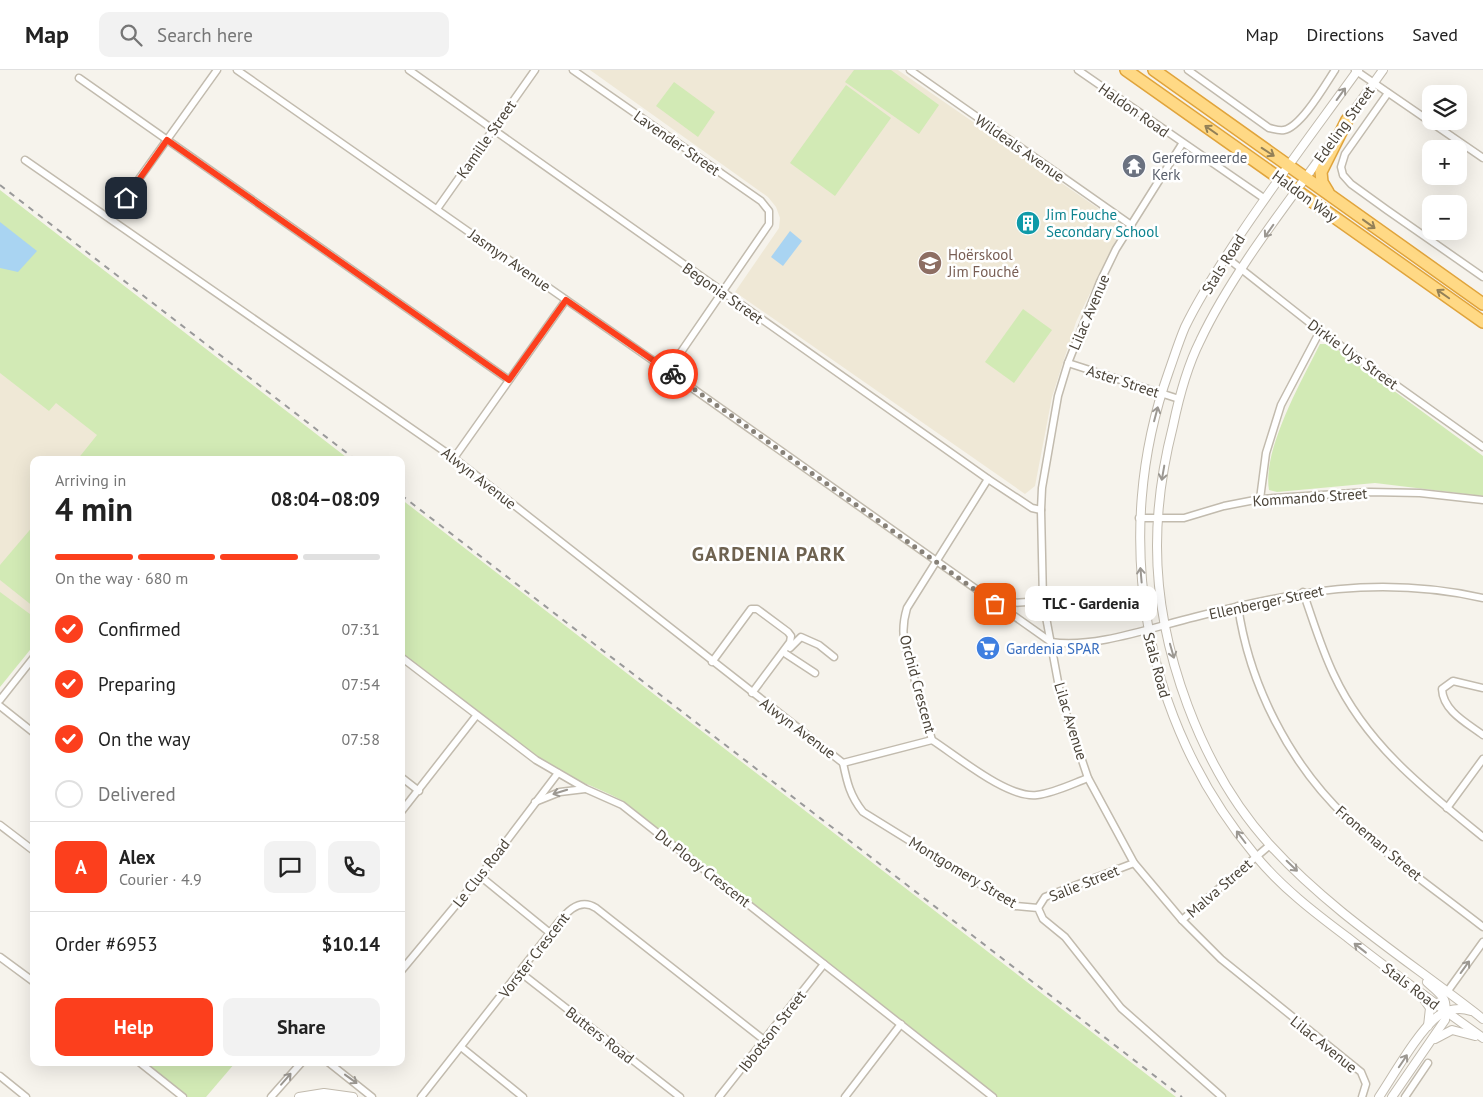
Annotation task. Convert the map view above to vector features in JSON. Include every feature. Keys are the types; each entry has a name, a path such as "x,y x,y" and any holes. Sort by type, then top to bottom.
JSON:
{"highway":[{"name":"Haldon Way","path":"1126,70 1483,322"},
{"name":"Haldon Way","path":"1154,70 1483,304"},
{"path":"1330,195 1322,182 1321,172 1347,120"},
{"path":"1398,262 1406,250"},
{"path":"1460,306 1468,294"}],"street":[{"path":"112,218 217,70"},
{"name":"Jasmyn Avenue","path":"237,70 668,371 936,563 1051,642"},
{"name":"Begonia Street","path":"409,70 722,293 988,479 1032,508 1041,510"},
{"name":"Kamille Street","path":"436,209 535,70"},
{"name":"Lavender Street","path":"573,70 761,201 769,210 769,224 722,293"},
{"name":"Wildeals Avenue","path":"910,70 1130,225"},
{"name":"Haldon Road","path":"1078,70 1182,144 1265,199"},
{"path":"1188,70 1269,128 1277,130 1290,128 1299,120 1335,70"},
{"path":"1357,70 1483,158"},
{"name":"Edeling Street","path":"1289,166 1357,70"},
{"name":"Edeling Street","path":"1305,178 1383,70"},
{"path":"79,78 509,380"},
{"path":"1388,92 1345,154 1340,167 1343,175 1351,184 1483,277"},
{"name":"Lilac Avenue","path":"1182,144 1130,225 1100,282 1068,363 1051,431 1041,510 1042,601 1061,698 1088,778 1134,863 1182,920 1221,959 1361,1072 1366,1084 1362,1097"},
{"name":"Alwyn Avenue","path":"25,160 112,218 454,458 843,763 932,740"},
{"name":"Stals Road","path":"1289,166 1226,257 1185,328 1161,393 1147,448 1140,518 1141,570 1148,630 1165,698 1182,739 1219,807 1256,856 1314,912 1483,1039"},
{"name":"Stals Road","path":"1305,178 1242,269 1199,342 1179,399 1161,482 1157,546 1165,626 1182,685 1205,744 1243,810 1270,845 1309,883 1483,1019"},
{"name":"Dirkie Uys Street","path":"1226,257 1320,331 1483,447"},
{"path":"668,371 722,293"},
{"path":"454,458 566,300"},
{"path":"1260,499 1266,453 1281,404 1320,331"},
{"name":"Aster Street","path":"1068,363 1179,399"},
{"name":"Orchid Crescent","path":"988,479 907,608 903,627 905,646 932,740 1005,787 1020,793 1035,796 1088,778"},
{"name":"Kommando Street","path":"1140,518 1184,518 1224,506 1260,499 1369,492 1420,493 1483,500"},
{"name":"Ellenberger Street","path":"1051,642 1069,645 1148,630 1238,606 1303,592 1384,586 1483,598"},
{"path":"1303,592 1333,674 1354,711 1370,734 1404,772 1483,837"},
{"path":"995,604 1042,601"},
{"name":"Froneman Street","path":"1238,606 1241,626 1258,682 1283,734 1306,770 1339,810 1374,842 1483,927"},
{"path":"712,662 751,609 757,609 788,632 791,636 790,642 754,694"},
{"path":"754,694 801,637 819,646 834,657"},
{"path":"786,654 815,673"},
{"name":"Du Plooy Crescent","path":"405,660 536,760 586,789 622,806 993,1097"},
{"path":"0,700 30,662"},
{"path":"1483,688 1453,681 1442,689 1442,697 1448,708 1483,735"},
{"path":"0,706 30,730"},
{"path":"405,807 476,716"},
{"path":"1447,808 1483,759"},
{"name":"Montgomery Street","path":"843,763 848,787 854,800 864,812 1015,906 1038,908 1043,919 1065,937 1121,1008 1222,1097"},
{"name":"Le Clus Road","path":"405,966 480,876 558,773"},
{"path":"405,780 419,791"},
{"path":"535,803 560,792 577,788 586,789"},
{"path":"0,825 30,848"},
{"name":"Malva Street","path":"1182,920 1270,845"},
{"name":"Salie Street","path":"1038,908 1045,897 1134,863"},
{"path":"480,876 550,933"},
{"name":"Vorster Crescent","path":"421,1097 521,973 550,933 572,908 578,904 591,904 764,1040"},
{"path":"1447,992 1483,942"},
{"path":"1392,1097 1445,1020 1448,1006 1445,998 1393,950"},
{"path":"1,961 30,979"},
{"name":"Ibbotson Street","path":"719,1097 824,964"},
{"name":"Butters Road","path":"521,973 680,1097"},
{"path":"1413,987 1427,1001 1430,1008 1428,1026"},
{"path":"1379,1097 1428,1026 1439,1014 1462,1008 1475,1013"},
{"path":"845,1097 902,1024"},
{"path":"1421,1056 1434,1040 1447,1031 1460,1030 1483,1039"},
{"path":"461,1047 523,1097"},
{"path":"1405,1097 1428,1063"},
{"path":"144,1066 183,1097"},
{"path":"271,1097 298,1066"},
{"path":"333,1066 372,1097"},
{"path":"0,1076 26,1097"},
{"path":"298,1097 324,1092 353,1097"}],"shaded area":[{"name":"Hoërskool Jim Fouché","path":"590,70 898,70 1115,220 1119,234 1076,322 1052,397 1035,486 1025,494 735,292 779,228 780,218 776,207 768,197"},
{"path":"0,332 155,456 30,456 30,647 0,684"}],"green space":[{"path":"854,70 891,70 939,105 919,134 845,82"},
{"path":"674,82 715,112 698,137 656,106"},
{"path":"846,85 891,118 835,196 790,163"},
{"path":"0,190 345,456 80,456 97,435 56,403 49,411 0,373"},
{"path":"1023,309 1052,330 1014,383 985,362"},
{"path":"1320,344 1330,344 1483,456 1483,496 1375,483 1277,492 1269,490 1268,474 1277,436 1294,395"},
{"path":"405,502 1176,1097 997,1097 623,801 540,761 405,655"},
{"path":"30,530 30,604 0,580 0,565"},
{"path":"0,592 30,614 30,650 0,687"},
{"path":"148,1066 232,1066 206,1097 188,1097"}],"water":[{"path":"0,222 37,251 18,272 0,268"},
{"path":"790,231 802,241 783,266 771,257"}],"railway":[{"path":"0,185 351,456"},
{"path":"405,498 1182,1097"}],"way so far":[{"path":"673,374 995,604"}],"place":[{"name":"Gereformeerde Kerk","path":"1134,166"},
{"name":"Jim Fouche Secondary School","path":"1028,223"},
{"name":"Hoërskool Jim Fouché","path":"930,263"},
{"name":"TLC - Gardenia","path":"995,604"},
{"name":"Gardenia SPAR","path":"988,648"}],"district":[{"name":"GARDENIA PARK","path":"769,554"}],"route":[{"path":"126,198 167,140 509,380 566,300 673,374"}]}
